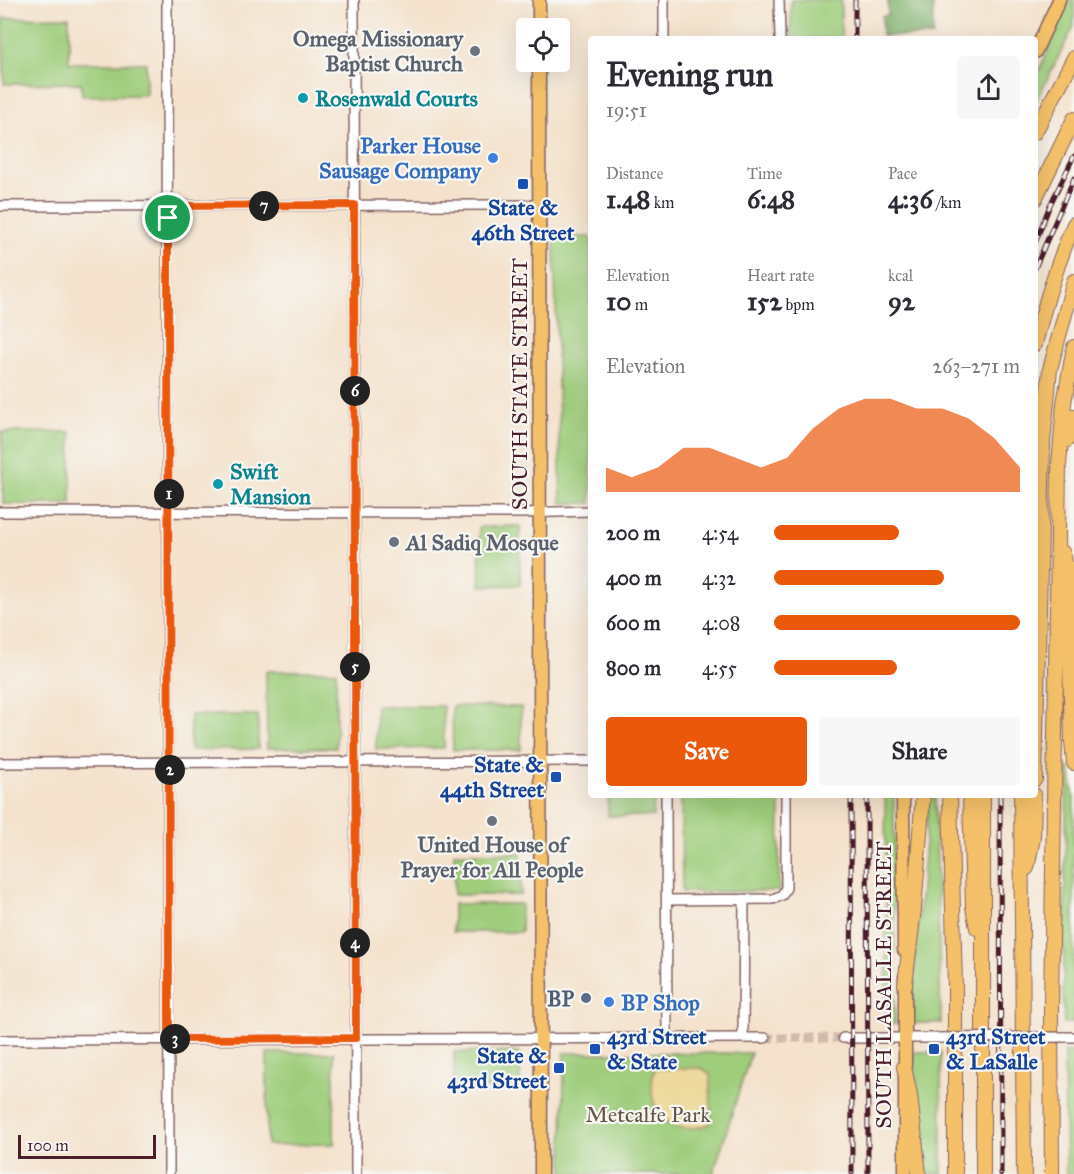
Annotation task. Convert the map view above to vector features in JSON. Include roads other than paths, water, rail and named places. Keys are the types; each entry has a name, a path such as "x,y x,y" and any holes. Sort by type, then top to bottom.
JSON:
{"highway":[{"path":"1038,126 1074,58"},
{"path":"1038,136 1048,108"},
{"path":"1038,193 1074,119"},
{"path":"1038,332 1046,299 1074,224"},
{"path":"1038,653 1043,443 1050,369 1074,281"},
{"path":"1052,1174 1051,1007 1059,465 1064,403 1074,347"},
{"path":"1059,465 1074,416"},
{"path":"1058,531 1068,575 1074,763"},
{"path":"905,985 923,798"},
{"path":"951,798 955,986 955,1174"},
{"path":"970,798 973,907 983,959"},
{"path":"982,1174 983,798"},
{"path":"1021,798 1024,1174"},
{"path":"1021,899 1033,838 1035,798"},
{"path":"904,1067 910,1095 919,1174"}],"main road":[{"path":"539,0 539,18"},
{"path":"1038,40 1059,0"},
{"name":"SOUTH STATE STREET","path":"539,72 541,1174"},
{"name":"SOUTH LASALLE STREET","path":"903,798 904,1174"}],"street":[{"path":"167,0 170,1174"},
{"path":"354,0 356,1174"},
{"path":"664,0 664,36"},
{"path":"779,0 780,36"},
{"path":"0,206 540,205"},
{"path":"0,512 588,511"},
{"path":"0,763 588,761"},
{"path":"666,798 667,1038"},
{"path":"667,900 773,899 782,895 786,888 786,798"},
{"path":"743,1038 744,899"},
{"path":"843,1038 1069,1037"},
{"path":"0,1040 765,1038"}],"tunnel":[{"path":"765,1038 843,1038"}],"railway":[{"path":"855,0 855,36"},
{"path":"1038,235 1074,156"},
{"path":"1038,261 1074,178"},
{"path":"851,798 852,1174"},
{"path":"867,798 868,1174"},
{"path":"1000,798 1001,1174"}],"place":[{"name":"Omega Missionary Baptist Church","path":"475,51"},
{"name":"Rosenwald Courts","path":"303,98"},
{"name":"Parker House Sausage Company","path":"493,158"},
{"name":"State & 46th Street","path":"523,184"},
{"name":"Swift Mansion","path":"218,484"},
{"name":"Al Sadiq Mosque","path":"394,542"},
{"name":"State & 44th Street","path":"556,777"},
{"name":"United House of Prayer for All People","path":"492,821"},
{"name":"BP","path":"586,998"},
{"name":"BP Shop","path":"609,1002"},
{"name":"43rd Street & State","path":"595,1049"},
{"name":"43rd Street & LaSalle","path":"934,1049"},
{"name":"State & 43rd Street","path":"559,1068"}],"park label":[{"name":"Metcalfe Park","path":"648,1114"}]}
